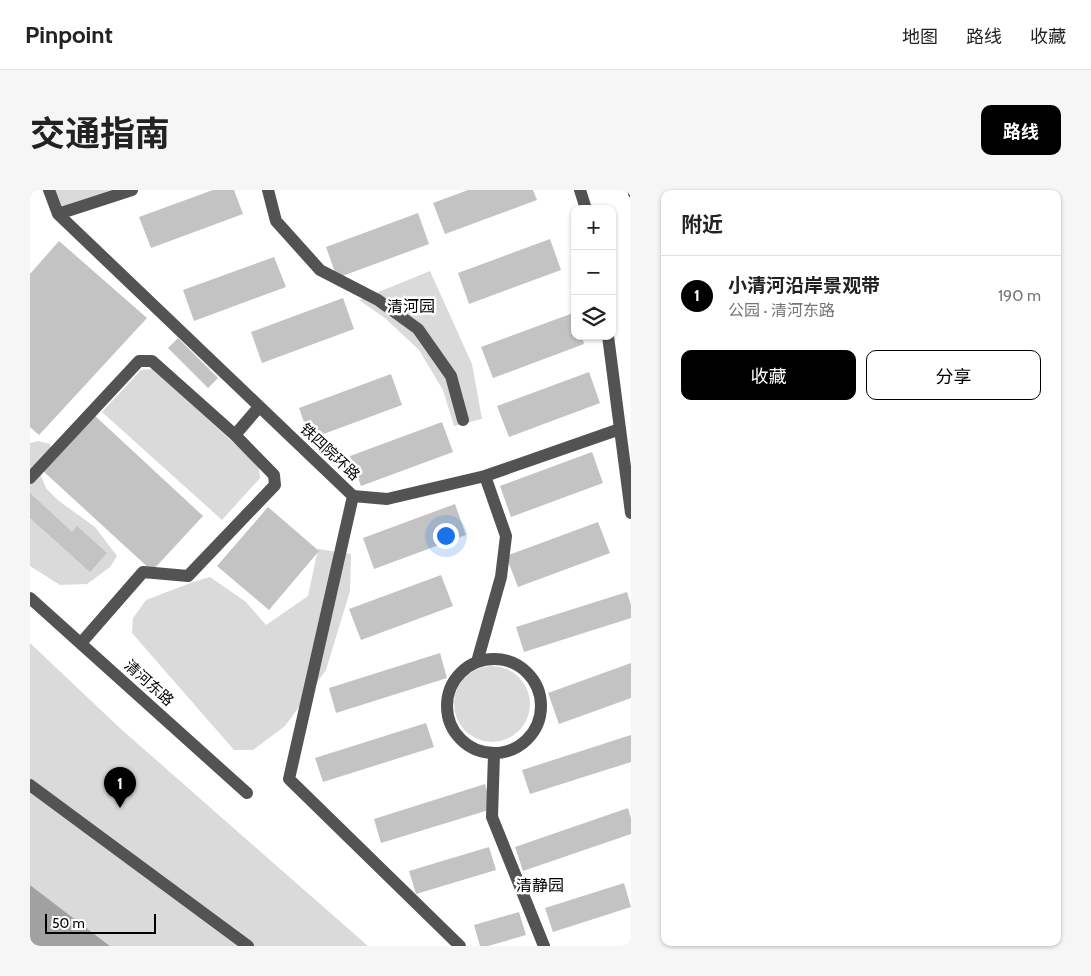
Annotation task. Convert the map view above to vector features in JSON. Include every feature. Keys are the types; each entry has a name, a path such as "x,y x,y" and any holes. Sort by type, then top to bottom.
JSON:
{"street":[{"name":"铁四院环路","path":"49,190 58,214 353,496 386,499 485,476 620,429"},
{"path":"58,214 132,190"},
{"path":"268,190 276,221 320,270 378,300 418,329 451,376 464,420"},
{"path":"580,190 585,205"},
{"path":"609,340 631,513"},
{"path":"30,478 139,361 152,361 235,435 274,474 275,485 188,576 143,572 81,643"},
{"path":"235,435 259,407"},
{"path":"477,662 501,577 506,536 485,476"},
{"path":"353,496 289,779 460,946"},
{"name":"清河东路","path":"30,598 247,793"},
{"path":"492,659 507,660 520,667 531,677 539,690 542,704 540,719 533,733 523,744 510,751 494,754 478,751 463,743 452,731 447,715 447,698 452,683 463,670 477,662 492,659"},
{"path":"494,754 492,817 544,946"},
{"path":"30,785 248,946"}],"shaded area":[{"path":"49,190 132,190 58,214"},
{"path":"430,271 472,364 482,419 454,426 443,390 419,350 385,318 359,300"},
{"path":"153,369 259,466 260,478 222,520 102,412 141,370"},
{"path":"38,441 50,444 52,451 41,476 46,488 59,501 95,527 117,556 110,567 87,584 60,585 30,566 30,443"},
{"path":"318,549 351,554 350,591 326,670 285,726 253,750 234,750 132,633 133,618 146,600 210,577 246,602 266,625 308,596"},
{"path":"30,643 122,730 368,946 110,946 30,885"},
{"path":"485,666 499,666 513,672 524,683 530,697 527,719 519,731 499,742 485,742 471,736 460,725 454,711 454,697 460,683 471,672"},
{"path":"30,885 110,946 30,946"}],"building":[{"path":"213,190 234,190 243,214 151,248 139,217"},
{"path":"468,190 533,190 537,200 445,234 433,203"},
{"path":"418,213 429,244 337,278 326,247"},
{"path":"550,239 561,270 469,304 458,273"},
{"path":"59,241 147,318 39,435 30,427 30,274"},
{"path":"274,257 286,287 194,321 183,290"},
{"path":"343,298 354,329 262,363 251,332"},
{"path":"571,314 571,340 583,340 584,344 493,378 481,347"},
{"path":"178,338 218,378 208,388 168,348"},
{"path":"589,372 600,403 509,437 497,406"},
{"path":"391,374 402,405 310,439 299,408"},
{"path":"93,414 203,516 152,571 42,470"},
{"path":"442,422 453,452 361,486 350,456"},
{"path":"592,452 603,483 511,517 500,486"},
{"path":"30,493 72,532 77,526 107,553 90,572 30,518"},
{"path":"455,504 466,535 374,569 363,538"},
{"path":"268,507 319,551 269,610 217,566"},
{"path":"598,522 610,553 518,587 506,556"},
{"path":"441,575 453,606 361,640 349,609"},
{"path":"627,592 631,605 631,618 524,652 516,627"},
{"path":"440,653 447,678 336,713 329,688"},
{"path":"631,663 631,698 559,724 548,693"},
{"path":"426,723 434,747 323,782 315,758"},
{"path":"631,735 631,762 530,794 522,770"},
{"path":"485,784 492,809 381,843 374,819"},
{"path":"628,808 631,818 631,834 523,871 515,847"},
{"path":"489,847 496,870 416,894 409,871"},
{"path":"624,883 631,907 553,932 545,908"},
{"path":"519,912 526,935 488,946 480,946 474,925"}],"railway":[{"path":"629,190 631,196"}],"place":[{"name":"小清河沿岸景观带","path":"120,808"}],"district":[{"name":"清河园","path":"411,306"},
{"name":"清静园","path":"540,885"}]}
